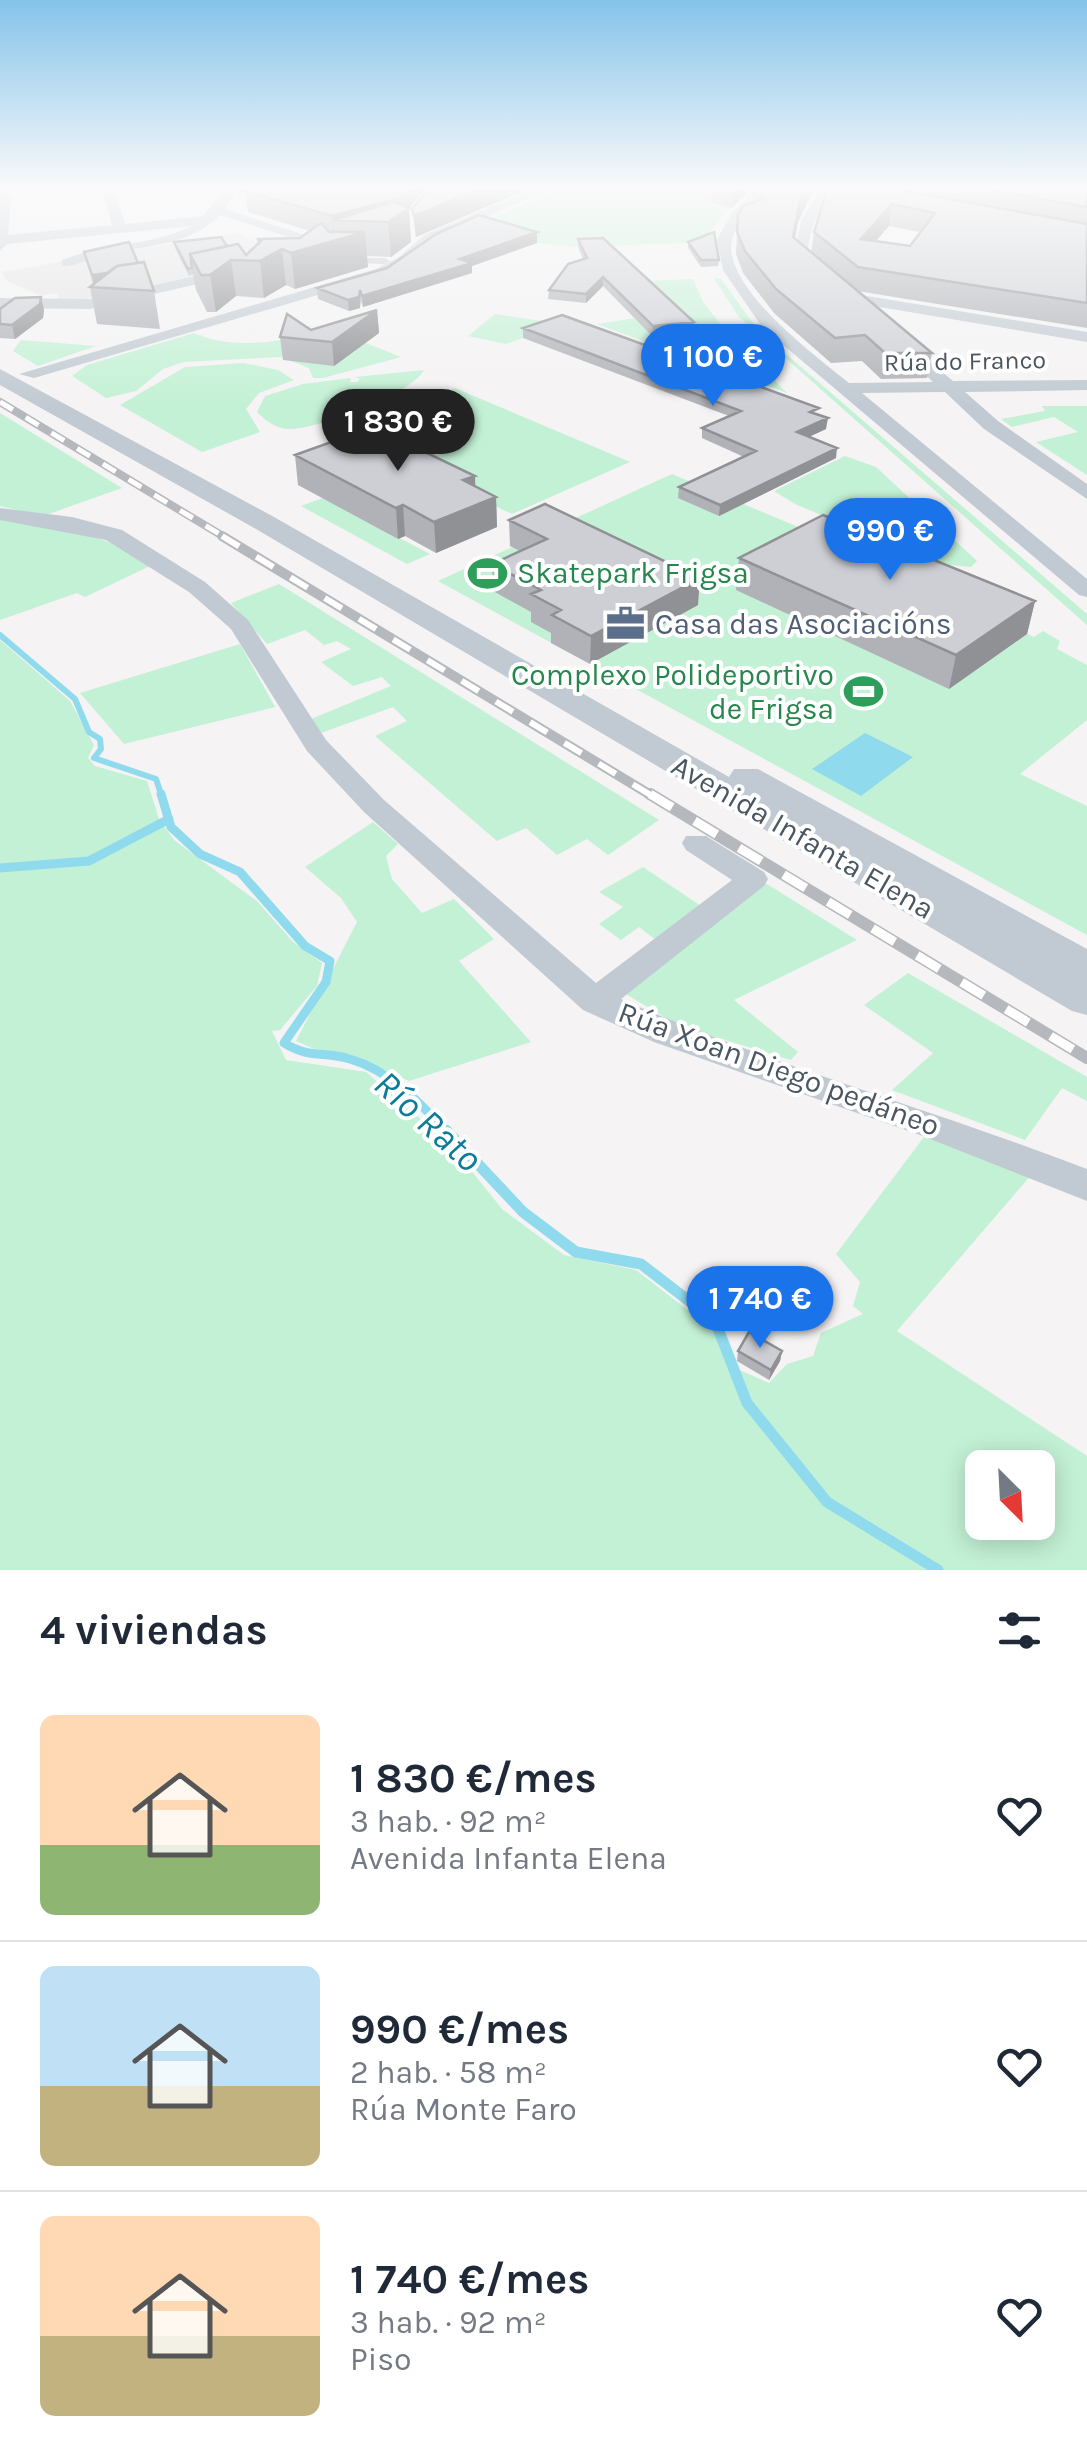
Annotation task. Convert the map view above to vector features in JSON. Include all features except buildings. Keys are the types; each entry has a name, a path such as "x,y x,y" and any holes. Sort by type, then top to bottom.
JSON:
{"street":[{"path":"67,262 72,260"},
{"path":"378,260 385,262"},
{"path":"14,375 381,272 403,260"},
{"path":"728,260 768,324 1085,586"},
{"path":"804,260 953,387 991,425 1087,493"},
{"path":"0,303 68,305 116,299 255,266"},
{"path":"0,282 38,300 68,305"},
{"path":"849,298 1087,338"},
{"name":"Avenida Infanta Elena","path":"0,358 14,375 1024,948 1087,1000"},
{"name":"Rúa do Franco","path":"843,388 1087,385"},
{"name":"Rúa Xoan Diego pedáneo","path":"0,514 114,534 145,551 226,611 257,650 316,745 374,806 596,1001 666,1034 934,1125 1087,1185"},
{"path":"596,1001 753,879 696,843"},
{"name":"Avenida Infanta Elena","path":"1024,948 1087,967"}],"shaded area":[{"path":"72,260 265,260 87,299 58,299 58,293 40,295 7,281 1,272"}],"green space":[{"path":"713,277 721,279 757,329 1087,614 1087,625 739,317"},
{"path":"693,279 703,302 729,335 787,393 722,368 694,345 725,338 717,332 693,331 646,281"},
{"path":"495,314 562,324 506,344 468,336"},
{"path":"635,318 652,336 663,335 704,364 597,324"},
{"path":"336,331 401,357 323,378 313,378 309,368 280,357 184,362 163,369 136,391 106,398 72,376 87,365 194,333 246,343"},
{"path":"21,340 96,346 38,366 13,351"},
{"path":"244,363 278,370 294,380 259,393 246,409 260,432 202,452 120,405 185,367"},
{"path":"424,370 384,399 322,423 286,429 257,412 265,396 303,384 351,378 350,382 357,382 360,379 355,377"},
{"path":"455,388 630,462 512,514 338,431"},
{"path":"1042,406 1087,406 1087,475 1036,442 1078,432 1054,417 1012,427 1001,419 1045,411"},
{"path":"0,413 122,488 43,516 0,506"},
{"path":"845,456 876,467 977,561 971,567 939,564 795,504 774,491"},
{"name":"Complexo Polideportivo de Frigsa","path":"672,474 829,540 1034,637 1043,631 1060,641 1057,649 1087,665 1087,720 1020,774 1087,806 1087,935 438,581"},
{"path":"323,498 430,554 407,564 301,506"},
{"path":"0,518 98,538 152,565 85,597 77,593 0,620"},
{"path":"279,584 659,820 608,855 587,839 557,855 526,828 497,841 375,736 407,721 393,707 321,733 311,719 391,686 382,677 353,686 321,662 351,649 337,641 324,645 305,630 267,644 231,603"},
{"path":"0,640 70,701 94,745 88,758 95,766 147,781 159,819 174,840 258,902 293,942 322,963 317,986 280,1030 272,1031 286,1060 366,1072 450,1144 502,1209 564,1255 636,1270 721,1336 735,1368 769,1383 787,1364 813,1356 821,1333 863,1314 853,1306 860,1282 836,1254 924,1137 1032,1174 897,1331 1087,1456 1087,1570 0,1570"},
{"path":"240,644 275,707 124,744 80,693"},
{"path":"373,822 398,844 386,856 392,879 422,913 454,899 494,939 459,961 531,1042 409,1081 350,1054 319,1051 296,1041 357,922 341,898 305,867"},
{"path":"643,867 704,908 660,943 639,927 621,940 599,924 623,907 599,892"},
{"path":"762,881 857,940 734,1000 798,1052 791,1060 679,1026 616,988"},
{"path":"908,973 1087,1077 1087,1101 1062,1088 1025,1140 892,1090 933,1053 864,1005"}],"water":[{"path":"865,733 913,757 861,796 812,769"}],"waterway":[{"name":"Río Rato","path":"0,635 75,699 89,732 100,739 101,749 94,758 156,779 161,794"},
{"name":"Río Rato","path":"161,794 169,819"},
{"path":"0,868 89,861 169,819"},
{"name":"Río Rato","path":"169,819 171,827 200,854 240,872 305,946 330,961 326,982 284,1043 302,1051 350,1059 379,1071 448,1133"},
{"name":"Río Rato","path":"446,1130 523,1212 576,1252 641,1264 715,1321 747,1403 827,1502 938,1570"}],"railway":[{"path":"0,402 226,538"},
{"path":"222,536 654,797"},
{"path":"650,794 1087,1058"}],"place":[{"name":"Skatepark Frigsa","path":"487,573"},
{"name":"Casa das Asociacións","path":"625,624"},
{"name":"Complexo Polideportivo de Frigsa","path":"864,692"}]}
